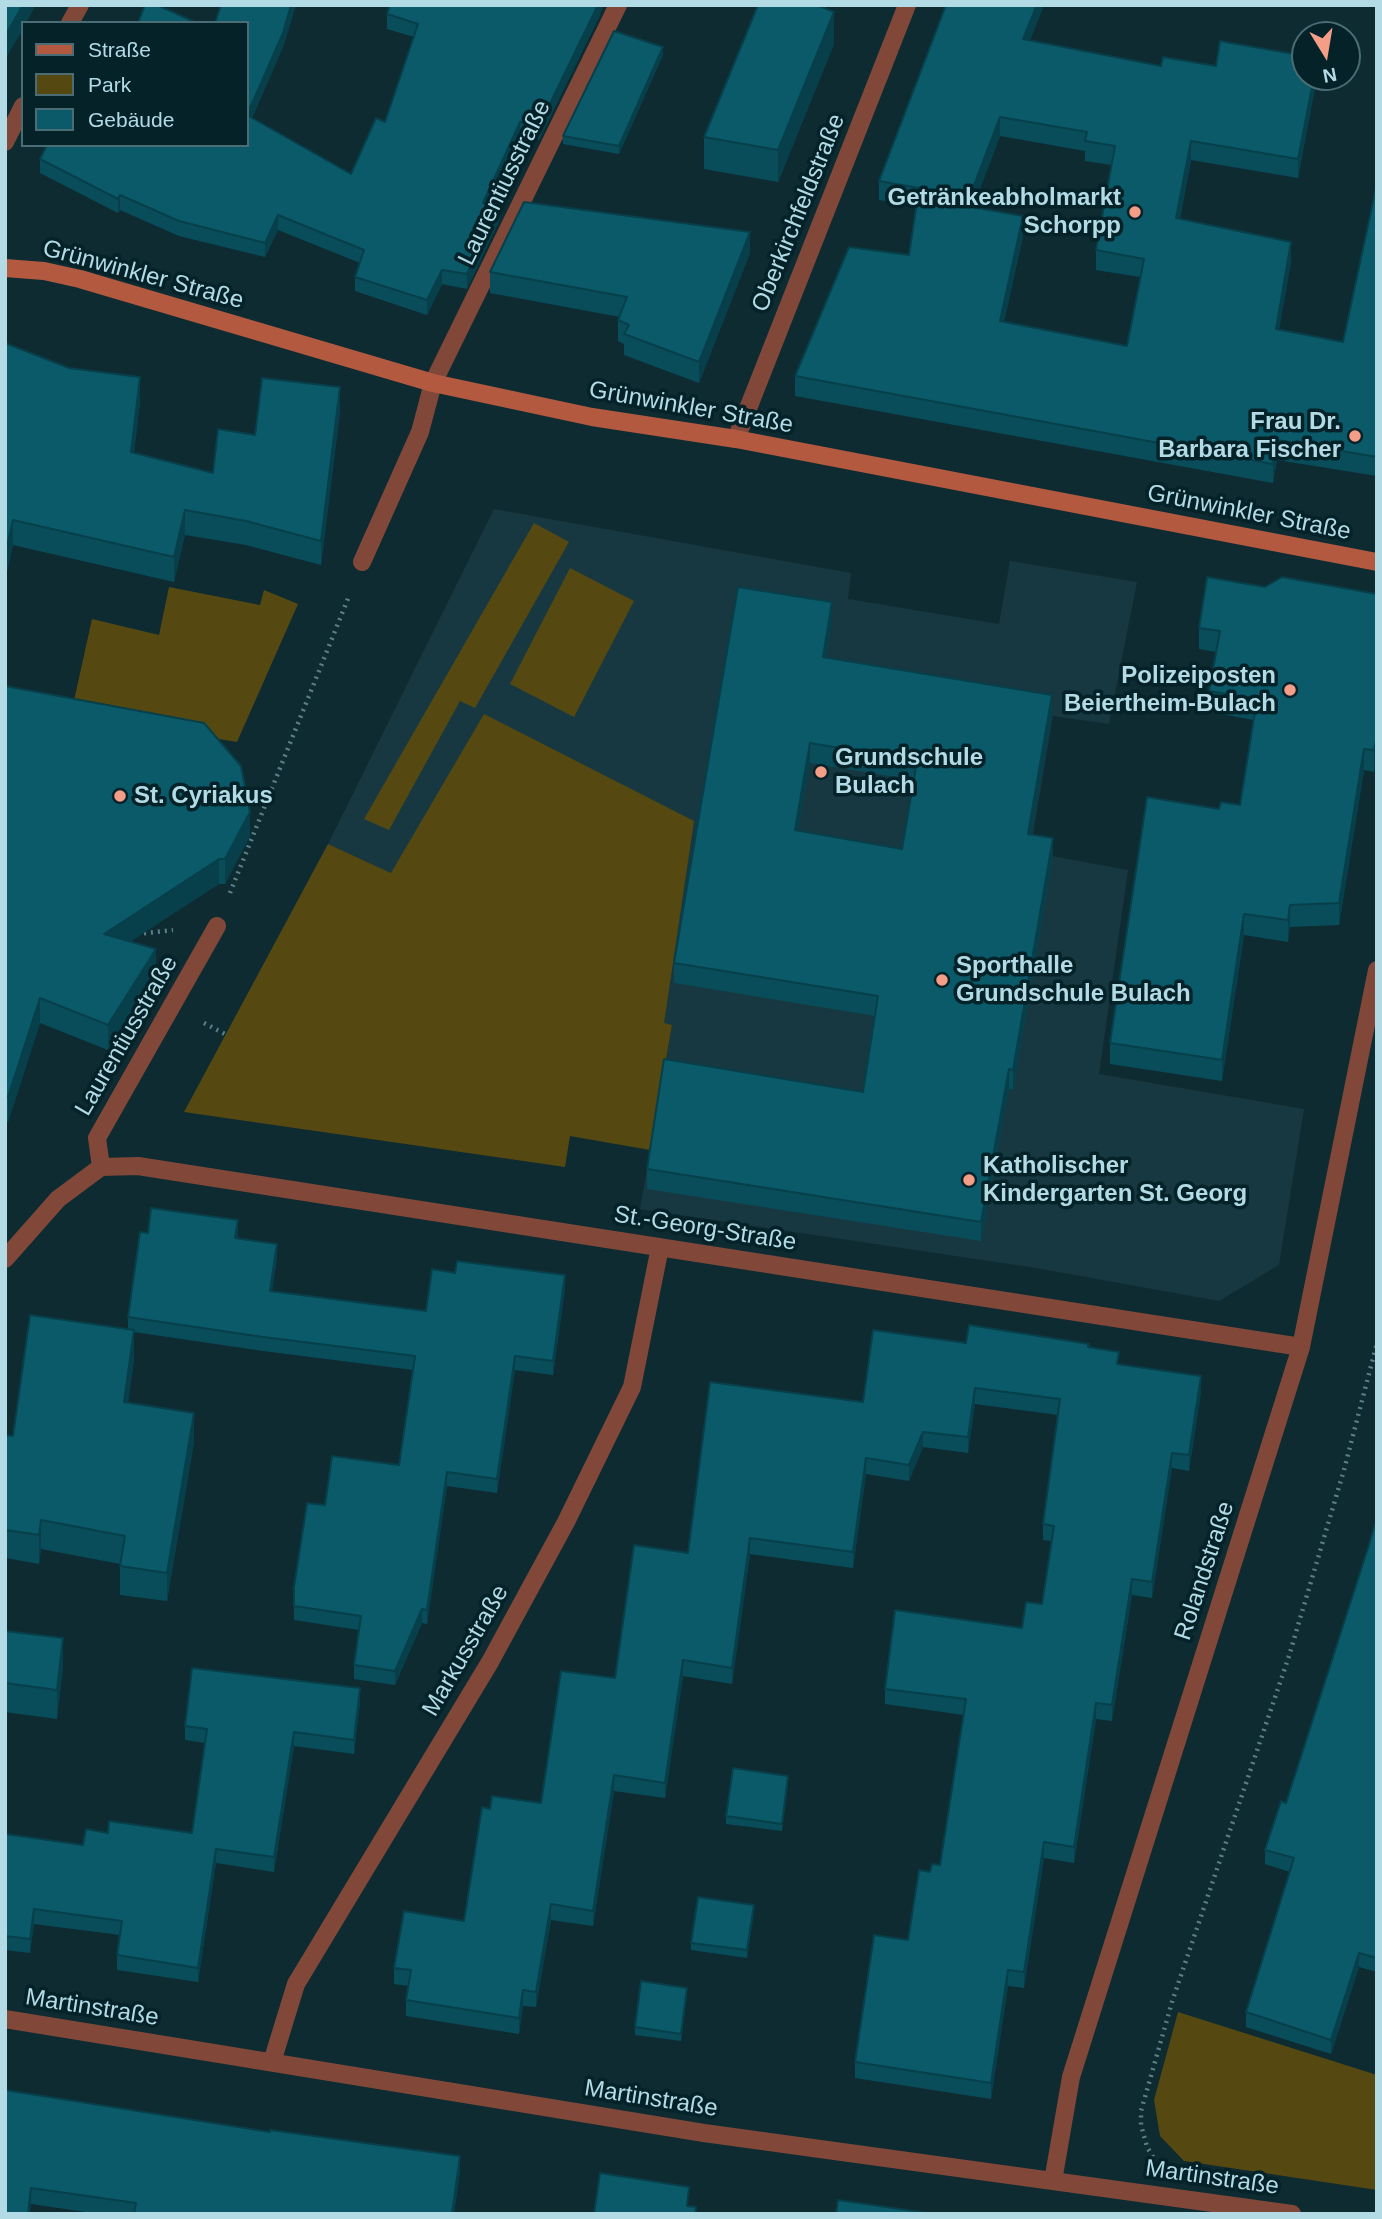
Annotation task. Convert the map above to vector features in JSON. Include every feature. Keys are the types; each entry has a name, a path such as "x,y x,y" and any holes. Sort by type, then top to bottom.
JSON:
{"street":[{"path":"71,21 80,5"},
{"name":"Laurentiusstraße","path":"362,562 420,432 433,383 618,5"},
{"name":"Oberkirchfeldstraße","path":"736,439 907,5"},
{"path":"5,142 21,110"},
{"name":"Grünwinkler Straße","path":"5,268 44,271 80,279 433,383 593,417 736,439 1377,562"},
{"name":"Laurentiusstraße","path":"101,1167 97,1138 217,926"},
{"name":"Rolandstraße","path":"1054,2181 1071,2077 1301,1347 1377,970"},
{"name":"St.-Georg-Straße","path":"101,1167 138,1166 1301,1347"},
{"path":"5,1259 58,1199 101,1167"},
{"name":"Markusstraße","path":"272,2062 296,1984 490,1662 566,1522 632,1387 660,1247"},
{"name":"Martinstraße","path":"5,2019 704,2133 1292,2214"}],"path":[{"path":"130,935 217,926 362,562"},
{"path":"1180,2199 1147,2147 1141,2125 1142,2111 1172,2002 1289,1656 1344,1470 1377,1343"}],"shaded area":[{"name":"Grundschule Bulach","path":"494,509 851,573 848,599 999,624 1010,561 1137,582 1109,724 1053,716 1030,852 1128,870 1099,1074 1304,1109 1279,1265 1219,1301 1036,1268 640,1209 672,1025 664,1024 391,873 328,844"}],"green space":[{"path":"534,523 569,542 475,708 460,701 389,830 364,819"},
{"path":"570,568 634,601 574,717 510,684"},
{"path":"169,587 260,605 264,590 298,604 237,742 71,714 92,619 159,635"},
{"path":"484,714 694,821 664,1023 672,1025 650,1150 570,1136 565,1167 184,1112 328,844 391,873"},
{"path":"1178,2012 1377,2075 1377,2190 1184,2161 1160,2136 1154,2100"}],"building":[{"path":"5,5 23,5 5,36"},
{"path":"145,5 157,5 193,21 139,21"},
{"path":"221,5 291,5 283,33 248,113 248,21 216,21"},
{"path":"390,5 598,5 539,126 520,122 483,203 500,205 467,274 442,270 427,300 355,277 364,250 278,215 265,243 179,221 120,195 118,199 40,159 46,147 248,147 248,116 351,174 376,118 385,122 418,24 387,14"},
{"path":"758,5 817,5 834,12 778,150 704,137"},
{"path":"946,5 1037,5 1023,39 1161,66 1163,57 1216,66 1220,41 1291,54 1291,91 1311,91 1298,159 1191,141 1176,218 1291,242 1276,329 1343,342 1377,183 1377,457 1277,440 1273,464 795,376 849,247 909,255 919,188 879,181","holes":["1000,117 1087,132 1085,141 1115,146 1096,250 1144,259 1127,346 1000,321 1023,216 966,206"]},
{"path":"614,31 663,47 619,146 563,136"},
{"path":"524,202 750,232 699,362 624,334 629,325 618,320 627,297 490,272"},
{"path":"5,343 69,368 140,377 131,452 213,473 218,429 255,435 262,378 340,387 321,541 246,521 185,510 174,557 13,520 5,555"},
{"path":"1207,577 1265,587 1282,577 1377,594 1377,735 1374,750 1364,749 1339,903 1290,905 1288,920 1244,914 1222,1060 1110,1043 1147,797 1219,809 1221,802 1240,805 1257,699 1209,691 1220,631 1199,628"},
{"name":"Grundschule Bulach","path":"738,587 832,602 823,657 1052,695 1028,834 1053,838 1013,1070 1009,1069 981,1222 647,1169 664,1059 863,1092 878,996 674,963","holes":["810,743 917,761 902,849 795,830"]},
{"path":"5,686 204,723 241,766 250,812 225,859 219,859 104,934 156,949 108,1025 40,998 8,1097 5,1096"},
{"path":"151,1208 238,1220 235,1238 277,1244 270,1291 426,1311 432,1269 455,1273 457,1261 565,1275 553,1361 515,1356 497,1479 447,1472 427,1610 422,1609 395,1671 354,1665 361,1616 294,1606 294,1587 307,1503 325,1505 332,1456 399,1465 415,1356 128,1317 140,1232 148,1233"},
{"path":"30,1315 134,1330 124,1402 194,1413 167,1573 120,1566 125,1536 41,1520 39,1535 6,1530 5,1533 5,1435 13,1436"},
{"path":"969,1325 1089,1344 1088,1347 1119,1352 1117,1364 1201,1376 1189,1455 1172,1453 1152,1582 1132,1579 1112,1705 1096,1703 1074,1847 1044,1842 1024,1972 1008,1970 991,2083 855,2062 874,1935 908,1940 919,1870 930,1872 932,1864 940,1865 966,1699 885,1689 895,1610 1022,1628 1026,1602 1042,1604 1054,1526 1043,1524 1060,1399 975,1388 968,1437 923,1432 909,1465 866,1458 853,1552 750,1538 732,1668 683,1660 665,1783 614,1775 593,1911 551,1904 536,1992 523,1990 519,2018 406,2000 411,1970 394,1968 404,1911 464,1921 482,1807 490,1809 492,1796 541,1803 561,1671 615,1678 634,1545 688,1553 710,1382 863,1402 873,1330 966,1343"},
{"path":"1377,1518 1377,1958 1359,1953 1331,2040 1246,2012 1294,1858 1265,1850 1281,1801 1286,1803"},
{"path":"5,1631 63,1638 57,1690 5,1683"},
{"path":"192,1668 360,1688 354,1740 294,1732 274,1857 216,1849 198,1968 117,1955 122,1921 34,1909 30,1939 5,1936 5,1834 83,1845 86,1829 108,1833 109,1821 192,1833 207,1729 185,1726"},
{"path":"733,1768 788,1776 782,1824 726,1816"},
{"path":"698,1897 754,1905 747,1950 691,1943"},
{"path":"641,1981 687,1988 681,2034 635,2027"},
{"path":"5,2090 270,2132 460,2156 452,2214 134,2214 136,2203 31,2188 28,2214 5,2214"},
{"path":"600,2173 689,2187 687,2206 696,2207 695,2214 594,2214"},
{"path":"838,2200 935,2214 836,2214"}],"place":[{"name":"Getränkeabholmarkt Schorpp","path":"1135,212"},
{"name":"Frau Dr. Barbara Fischer","path":"1355,436"},
{"name":"Polizeiposten Beiertheim-Bulach","path":"1290,690"},
{"name":"Grundschule Bulach","path":"821,772"},
{"name":"St. Cyriakus","path":"120,796"},
{"name":"Sporthalle Grundschule Bulach","path":"942,980"},
{"name":"Katholischer Kindergarten St. Georg","path":"969,1180"}]}
